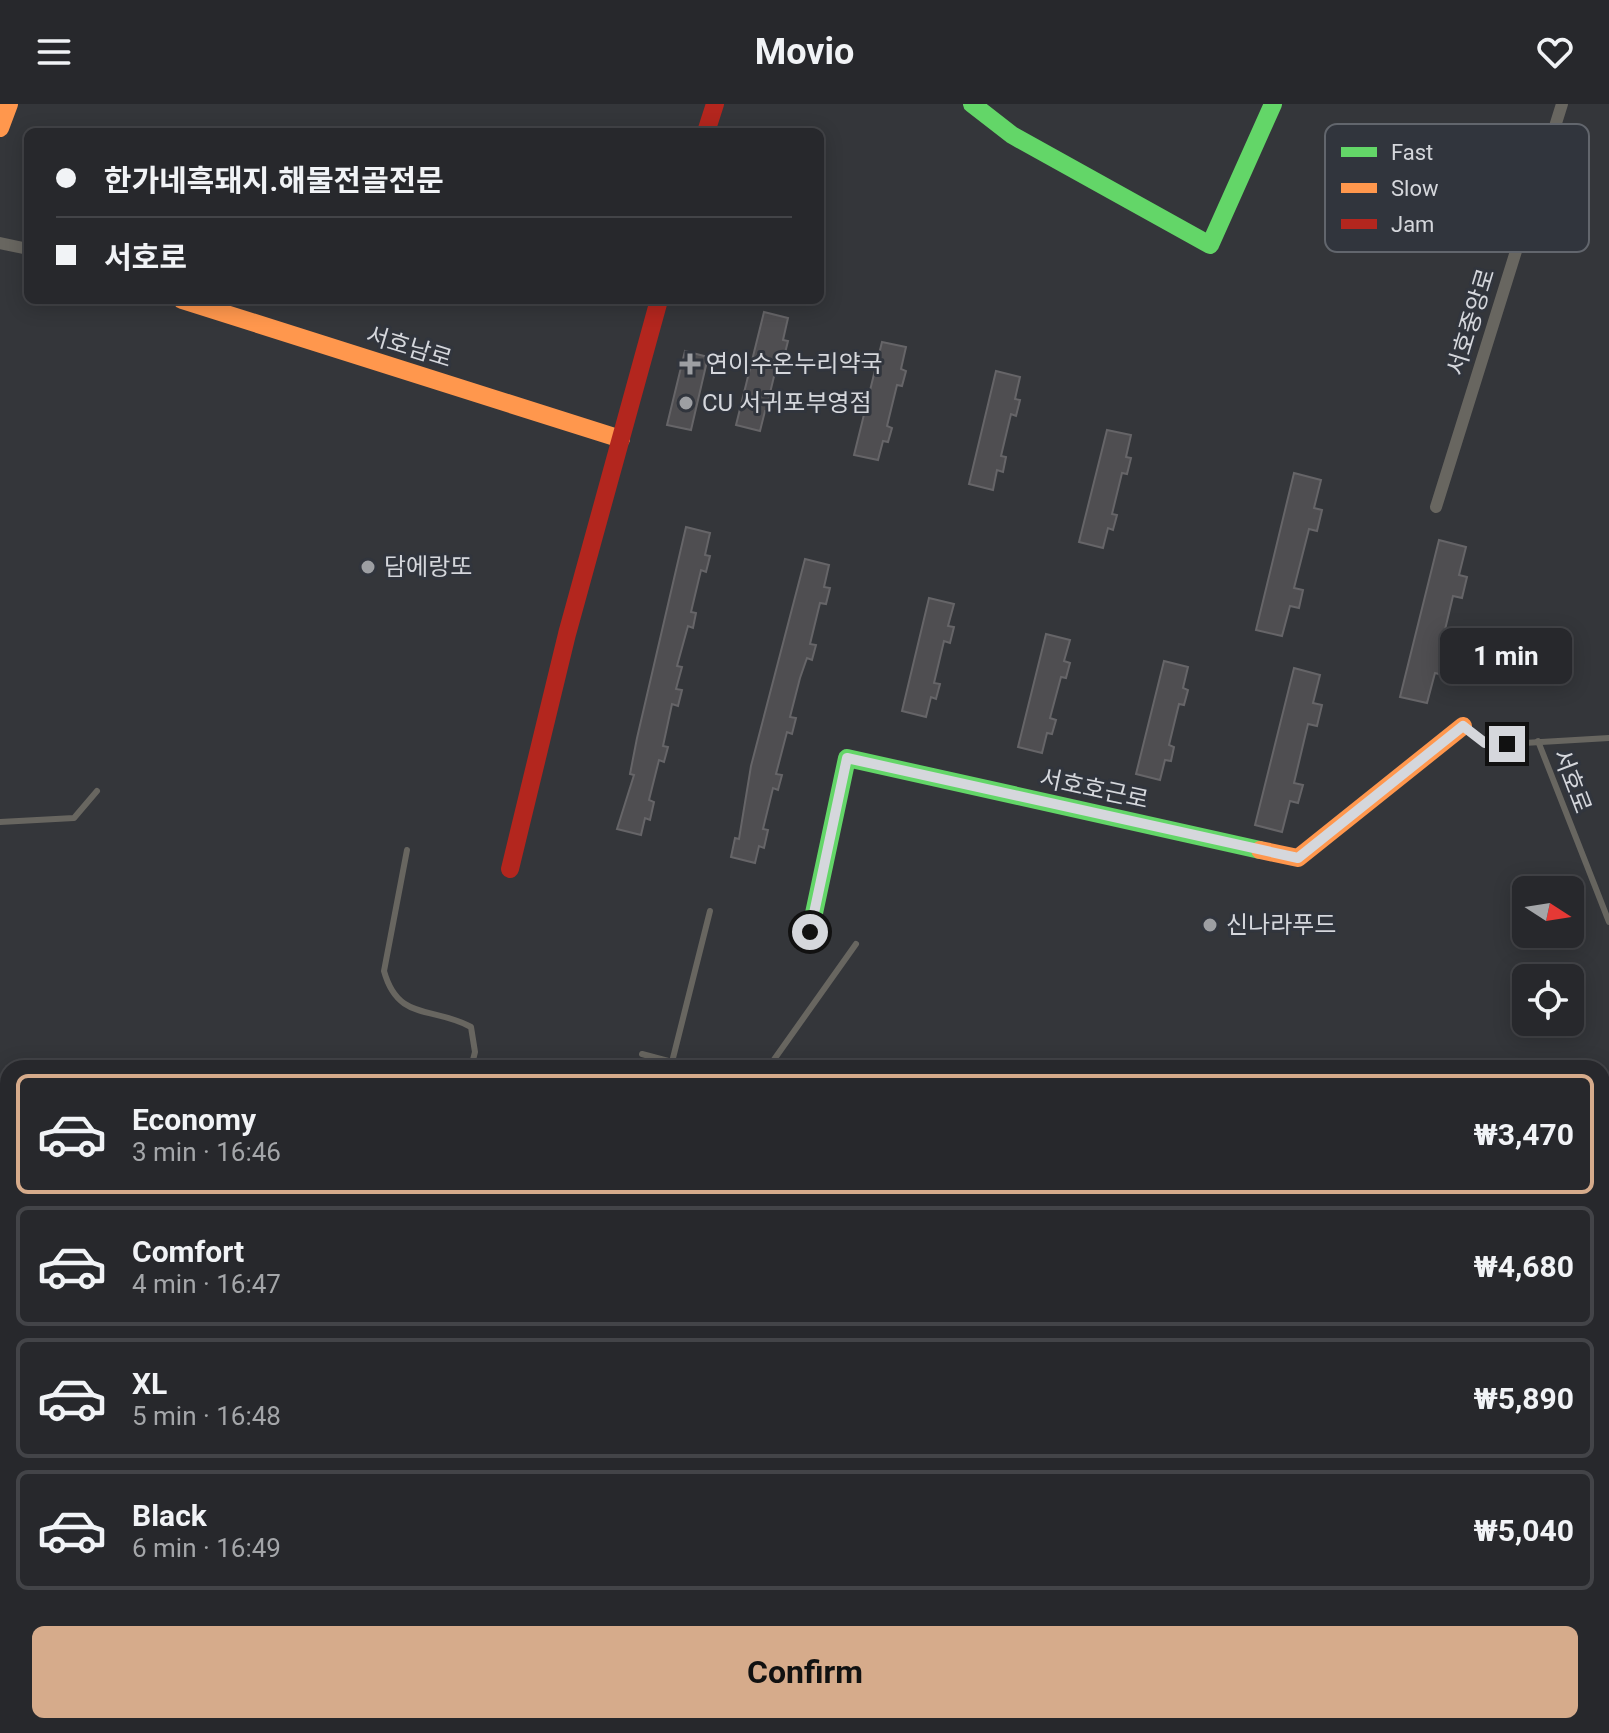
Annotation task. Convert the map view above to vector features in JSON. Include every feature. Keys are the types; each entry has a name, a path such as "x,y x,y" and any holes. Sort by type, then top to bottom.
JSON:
{"street":[{"path":"0,128 9,104"},
{"path":"707,128 715,104"},
{"path":"972,104 1012,135 1210,245 1273,104"},
{"name":"서호중앙로","path":"1556,124 1562,104"},
{"path":"2,240 24,248"},
{"name":"서호중앙로","path":"1436,507 1516,252"},
{"name":"서호남로","path":"195,304 621,439"},
{"path":"510,869 567,634 658,304"},
{"name":"서호호근로","path":"810,932 847,758 1298,858 1463,726"}],"lane":[{"name":"서호로","path":"1463,726 1485,743 1609,738"},
{"name":"서호로","path":"1538,741 1609,922"},
{"path":"0,822 74,818 97,791"},
{"path":"407,850 384,971 389,990 408,1007 471,1027 475,1052 473,1060"},
{"path":"673,1060 710,911"},
{"path":"774,1060 856,944"},
{"path":"642,1054 664,1060"}],"building":[{"path":"764,312 788,318 783,340 788,341 784,357 779,356 769,397 774,398 770,413 765,411 760,431 736,425"},
{"path":"882,342 906,347 901,369 906,371 902,386 897,385 887,426 892,428 888,442 883,441 878,460 854,455"},
{"path":"685,351 708,357 691,430 667,425"},
{"path":"996,371 1020,377 1015,399 1020,400 1016,416 1011,414 1001,456 1006,457 1003,472 997,470 993,490 969,484"},
{"path":"1107,430 1131,435 1126,457 1131,458 1127,474 1122,473 1112,514 1117,515 1113,530 1108,528 1103,548 1079,542"},
{"path":"1294,473 1321,480 1314,508 1322,510 1317,531 1309,529 1294,588 1303,590 1299,608 1290,606 1282,636 1256,630"},
{"path":"686,527 710,533 705,555 710,556 706,572 701,570 691,612 696,613 693,628 688,626 677,666 682,667 676,689 682,690 678,706 672,704 663,746 668,747 664,762 659,760 649,800 654,802 650,820 645,818 641,835 617,829 634,775 630,774 637,738"},
{"path":"1439,540 1466,547 1459,575 1467,577 1462,598 1453,596 1439,655 1448,657 1443,675 1435,673 1427,703 1400,697"},
{"path":"805,559 829,565 824,587 830,588 826,604 820,603 810,644 816,645 812,660 807,658 800,678 790,717 796,718 792,734 787,732 776,774 782,775 778,790 773,788 763,829 768,830 764,848 759,846 755,863 731,857 735,838 739,839 751,766"},
{"path":"929,598 954,604 948,626 954,627 950,643 944,641 934,683 940,684 936,699 931,697 926,717 902,711"},
{"path":"1046,634 1070,640 1064,661 1070,663 1066,678 1061,677 1050,718 1056,720 1052,734 1047,733 1042,753 1018,747"},
{"path":"1164,661 1188,667 1183,688 1188,690 1184,705 1179,704 1169,745 1174,747 1171,761 1165,760 1160,780 1136,774"},
{"path":"1294,668 1320,675 1313,703 1322,705 1317,726 1308,724 1294,783 1303,785 1298,803 1290,801 1282,832 1255,825"}],"traffic: fast":[{"path":"972,104 1012,135 1210,245 1273,104"},
{"path":"810,932 847,758 1260,850"}],"traffic: slow":[{"path":"0,128 9,104"},
{"path":"195,304 621,439"},
{"path":"1260,850 1298,858 1463,726"}],"traffic: jam":[{"path":"707,128 715,104"},
{"path":"510,869 567,634 658,304"}],"place":[{"name":"연이수온누리약국","path":"690,364"},
{"name":"CU 서귀포부영점","path":"686,403"},
{"name":"담에랑또","path":"368,567"},
{"name":"신나라푸드","path":"1210,925"}],"route":[{"path":"810,932 847,758 1298,858 1463,726 1485,743 1507,744"}]}
